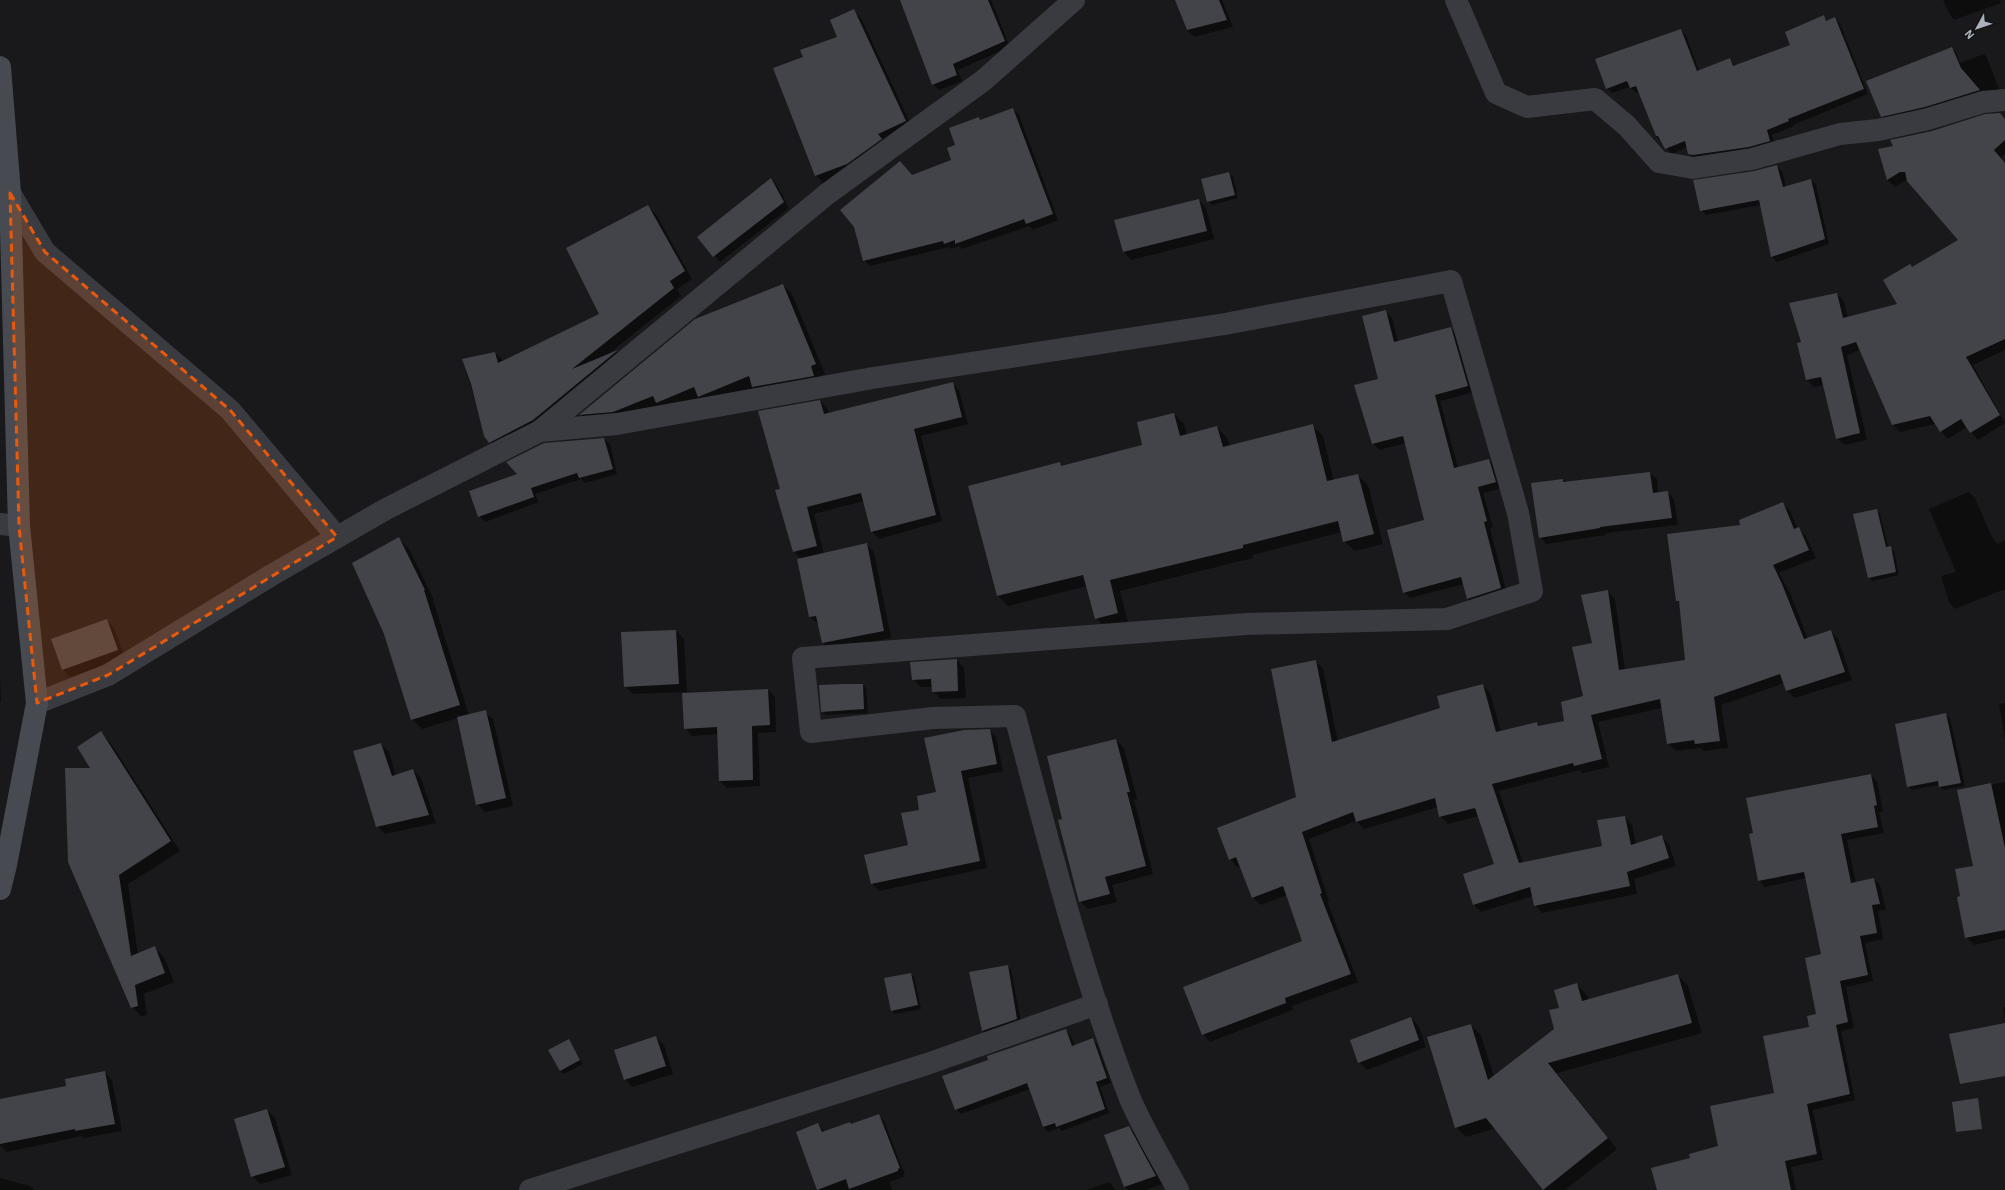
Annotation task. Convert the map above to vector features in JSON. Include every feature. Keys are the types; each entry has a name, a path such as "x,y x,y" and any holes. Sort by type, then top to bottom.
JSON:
{"street":[{"path":"37,703 108,675 270,576 386,509 540,431 828,194 984,80 1074,0"},
{"path":"1456,0 1496,93 1527,107 1595,99 1627,126 1659,162 1693,168 1752,159 1840,134 1878,130 1928,119 1983,102 2005,100"},
{"path":"0,68 10,193 10,525 37,703 6,865 0,889"},
{"path":"10,193 45,252 230,410 337,537"},
{"path":"540,431 617,424 873,378 1225,324 1451,281 1518,512 1532,591 1448,619 1246,624 803,658 811,732 933,718 1015,716 1075,938 1097,1004 1130,1097 1178,1190"},
{"path":"530,1190 927,1064 1097,1004"}],"highlighted area":[{"path":"10,193 45,252 230,410 337,537 108,675 37,703 19,526"}],"building":[{"path":"900,0 988,0 1005,41 953,64 957,75 932,85"},
{"path":"1175,0 1219,0 1227,20 1187,30"},
{"path":"854,9 906,121 878,134 882,139 847,164 815,176 773,68 803,57 800,50 837,37 830,20"},
{"path":"1824,15 1826,21 1835,17 1864,89 1788,119 1789,121 1767,130 1770,141 1749,147 1693,155 1688,154 1685,141 1665,149 1658,136 1656,136 1636,86 1630,88 1627,81 1606,89 1595,59 1681,29 1697,71 1730,58 1733,66 1790,45 1785,32"},
{"path":"1952,47 1961,68 1980,90 1925,107 1881,117 1866,81"},
{"path":"1013,108 1053,214 1026,224 1024,219 955,244 955,240 944,244 943,241 863,261 854,227 840,210 900,161 912,175 951,160 947,148 955,145 949,128 979,117 980,120"},
{"path":"2000,113 2005,119 2005,140 1994,150 2005,163 2005,339 1966,357 2000,415 1970,433 1961,419 1940,432 1930,416 1892,425 1856,342 1841,347 1860,433 1836,439 1821,377 1806,380 1797,343 1801,342 1789,303 1837,293 1843,318 1897,304 1883,280 1910,264 1912,267 1958,240 1907,181 1905,172 1900,172 1887,180 1878,149 1893,146 1890,140 1932,131 1985,114"},
{"path":"1777,165 1783,187 1811,179 1825,239 1771,257 1759,200 1700,211 1693,180 1754,171"},
{"path":"1229,172 1235,195 1207,202 1201,179"},
{"path":"771,178 784,202 713,257 697,237"},
{"path":"1199,199 1207,231 1123,252 1114,220"},
{"path":"648,205 685,271 670,281 674,288 572,369 618,350 533,420 489,443 484,436 471,384 462,359 495,352 498,363 599,314 566,248"},
{"path":"783,284 816,364 811,366 814,376 752,387 749,376 698,397 694,387 656,403 653,396 613,412 579,415 695,319"},
{"path":"1386,310 1394,342 1451,327 1468,386 1435,395 1454,468 1489,459 1496,482 1478,487 1487,521 1484,522 1501,588 1467,599 1461,577 1403,593 1387,530 1424,520 1403,436 1372,444 1354,385 1378,379 1362,316"},
{"path":"953,382 962,417 914,429 936,515 871,532 861,493 807,507 817,546 793,552 775,490 780,489 758,411 820,400 824,414"},
{"path":"1174,413 1180,436 1217,426 1223,447 1313,424 1327,481 1358,474 1374,534 1343,542 1338,521 1243,545 1243,548 1110,580 1118,613 1095,619 1083,575 997,596 968,486 1060,462 1061,466 1142,445 1137,422"},
{"path":"604,438 613,469 579,478 577,473 531,488 534,497 478,517 469,491 517,474 506,462 544,443"},
{"path":"1650,472 1653,493 1668,491 1672,518 1600,527 1539,538 1531,483 1563,479 1563,482"},
{"path":"1783,502 1794,529 1799,527 1809,550 1773,565 1804,639 1831,630 1845,672 1786,691 1780,674 1714,697 1720,741 1695,744 1694,740 1667,744 1660,699 1591,715 1602,759 1574,766 1573,763 1492,784 1519,863 1602,846 1597,820 1625,816 1631,845 1662,835 1669,858 1627,872 1630,886 1534,906 1530,887 1473,905 1463,874 1494,864 1475,808 1439,817 1435,798 1356,822 1353,812 1302,832 1322,893 1320,894 1351,974 1285,998 1286,1003 1202,1035 1183,987 1302,941 1283,886 1252,898 1236,857 1229,860 1217,828 1296,797 1271,669 1316,660 1332,742 1440,708 1437,696 1483,684 1496,732 1537,722 1538,726 1564,721 1561,702 1583,696 1572,647 1592,643 1581,595 1608,590 1619,670 1685,660 1679,601 1676,601 1667,534 1740,525 1739,520"},
{"path":"1877,509 1886,547 1891,546 1896,572 1868,578 1853,514"},
{"path":"399,537 425,590 460,705 411,720 384,634 352,563"},
{"path":"867,543 884,631 822,643 816,616 809,617 797,559"},
{"path":"107,619 118,650 62,670 51,639"},
{"path":"676,630 679,684 624,687 621,632"},
{"path":"957,659 958,691 932,692 931,679 912,680 910,662"},
{"path":"863,684 864,709 821,712 819,685"},
{"path":"768,689 770,725 752,726 753,780 719,781 717,727 684,729 682,693"},
{"path":"486,710 506,798 476,805 457,717"},
{"path":"1946,713 1961,783 1939,787 1938,781 1907,787 1895,724"},
{"path":"990,729 997,764 961,771 980,861 871,884 864,855 908,845 901,813 919,810 917,796 936,792 924,738 964,730"},
{"path":"101,731 171,841 119,875 131,956 155,946 165,973 135,985 138,1006 131,1008 68,862 65,768 90,768 77,747"},
{"path":"1116,739 1130,792 1127,792 1146,866 1105,877 1110,894 1079,902 1058,820 1062,819 1047,756"},
{"path":"381,743 392,776 413,769 429,815 376,827 353,751"},
{"path":"1871,774 1877,805 1874,806 1878,827 1841,834 1851,883 1874,878 1880,904 1872,905 1877,933 1860,936 1868,975 1840,981 1848,1022 1836,1025 1850,1094 1807,1104 1817,1154 1785,1161 1791,1190 1657,1190 1651,1168 1690,1158 1689,1154 1718,1146 1710,1106 1774,1093 1763,1036 1809,1027 1807,1016 1816,1014 1805,958 1821,954 1804,872 1758,881 1749,834 1753,833 1746,798"},
{"path":"1991,783 2005,848 2005,930 1965,938 1957,897 1960,896 1955,869 1973,866 1957,790"},
{"path":"1008,965 1017,1019 982,1031 969,972"},
{"path":"911,973 918,1005 891,1011 884,978"},
{"path":"1678,974 1692,1023 1548,1063 1608,1138 1543,1190 1486,1118 1455,1128 1427,1037 1471,1024 1488,1080 1554,1029 1549,1010 1559,1008 1554,990 1577,983 1582,1001"},
{"path":"1411,1017 1419,1040 1358,1063 1350,1040"},
{"path":"2005,1023 2005,1076 1960,1084 1949,1034"},
{"path":"1066,1029 1072,1046 1093,1038 1107,1078 1096,1082 1105,1109 1056,1127 1055,1123 1043,1127 1027,1083 955,1110 942,1076 988,1060 987,1056"},
{"path":"656,1036 666,1066 624,1080 614,1050"},
{"path":"569,1039 580,1060 560,1071 548,1050"},
{"path":"105,1071 115,1124 75,1131 75,1129 0,1144 0,1099 66,1086 65,1079"},
{"path":"1978,1098 1982,1129 1956,1132 1952,1102"},
{"path":"267,1109 285,1167 251,1177 234,1119"},
{"path":"879,1114 900,1168 898,1171 849,1189 846,1179 817,1190 796,1132 818,1123 822,1132"},
{"path":"1129,1126 1156,1176 1124,1187 1104,1135"}]}
